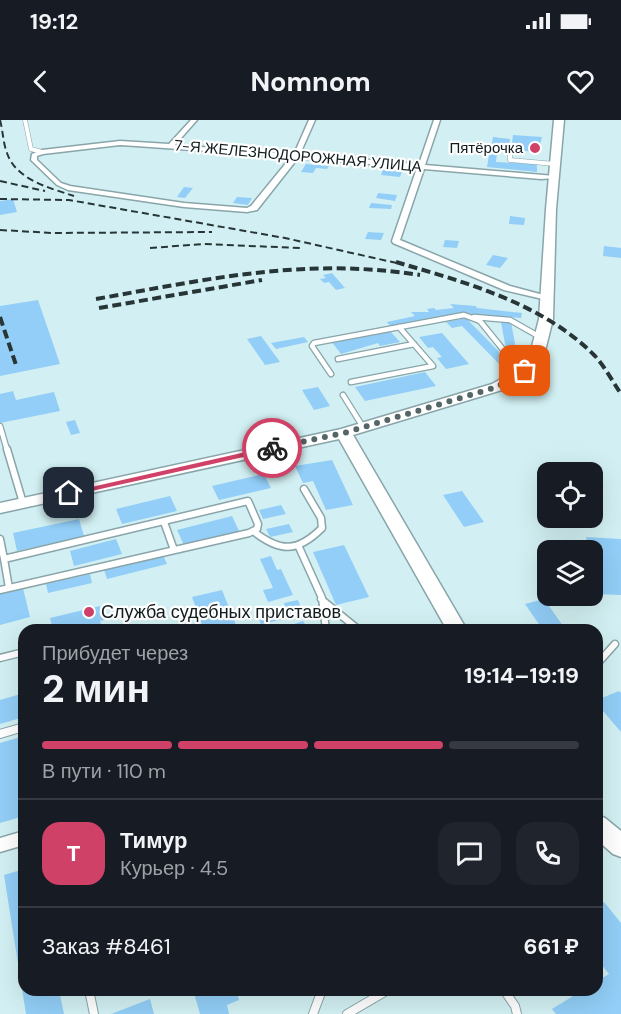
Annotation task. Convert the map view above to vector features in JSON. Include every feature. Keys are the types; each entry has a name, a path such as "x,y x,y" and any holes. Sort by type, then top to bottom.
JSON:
{"main road":[{"path":"0,508 344,433 497,387 519,376 536,359 546,319 553,177 559,120"},
{"path":"344,433 455,624"},
{"path":"603,830 621,846"}],"street":[{"path":"171,146 194,120"},
{"path":"42,152 34,155 34,160 59,184 68,188 184,205 247,210 259,205 296,156 312,120"},
{"path":"437,120 396,241 507,288 547,297"},
{"name":"7-Я ЖЕЛЕЗНОДОРОЖНАЯ УЛИЦА","path":"42,152 120,143 553,177"},
{"path":"0,845 18,840"}],"lane":[{"path":"25,120 31,149 42,152"},
{"path":"510,154 510,160 555,164"},
{"path":"331,374 314,350 312,346 314,343 456,316 510,320 542,338"},
{"path":"474,318 486,326 494,341 505,352 530,366"},
{"path":"351,382 433,366 399,327"},
{"path":"338,359 414,344"},
{"path":"343,395 363,427"},
{"path":"0,426 23,503"},
{"path":"253,531 275,547 290,548 313,538 321,528 321,518 304,489"},
{"path":"0,590 253,531 257,529 258,524 248,501 4,559"},
{"path":"164,522 174,550"},
{"path":"0,539 9,588"},
{"path":"298,545 321,598 327,617 326,624"},
{"path":"321,598 352,624"},
{"path":"603,657 615,644"},
{"path":"0,658 18,654"},
{"path":"0,734 18,729"},
{"path":"90,996 94,1014"},
{"path":"313,1014 320,996"},
{"path":"347,1014 378,996"},
{"path":"508,996 517,1014"}],"building":[{"path":"513,135 542,137 538,152 511,150"},
{"path":"493,137 510,139 509,151 491,150"},
{"path":"497,154 496,162 537,164 537,172 487,167 489,155"},
{"path":"306,164 329,166 327,169 316,168 313,173 301,172"},
{"path":"383,170 402,172 400,177 381,175"},
{"path":"184,187 193,188 185,198 177,197"},
{"path":"378,193 397,195 395,201 376,198"},
{"path":"237,197 252,198 248,205 233,203"},
{"path":"13,199 17,212 0,215 0,201"},
{"path":"371,203 392,205 391,209 369,208"},
{"path":"510,216 525,218 524,225 509,224"},
{"path":"368,232 384,233 381,240 365,239"},
{"path":"445,240 459,241 457,248 443,247"},
{"path":"604,246 621,248 621,258 603,256"},
{"path":"493,255 508,258 500,268 486,265"},
{"path":"332,273 345,288 336,290 329,282 324,283 320,279 326,278 323,275"},
{"path":"38,300 60,364 0,376 0,306"},
{"path":"450,304 522,313 521,318 459,313 391,327 387,322 415,316 411,312 429,312 427,309 434,308 436,310 454,308"},
{"path":"466,318 510,363 500,365 462,326 452,328 446,322"},
{"path":"501,322 511,322 516,349 506,349"},
{"path":"389,330 400,342 380,346 378,343 341,354 331,341"},
{"path":"442,333 469,364 446,369 437,358 442,357 433,347 428,348 419,337"},
{"path":"261,336 280,362 265,365 247,339"},
{"path":"304,337 308,342 276,349 271,343"},
{"path":"425,372 436,386 365,401 355,387"},
{"path":"318,387 330,406 314,410 302,390"},
{"path":"13,391 16,400 54,392 60,411 0,423 0,394"},
{"path":"75,420 80,433 71,435 66,422"},
{"path":"332,460 353,505 326,510 313,481 303,483 295,466"},
{"path":"264,474 271,488 219,500 212,486"},
{"path":"462,491 484,522 464,527 443,495"},
{"path":"170,496 177,511 122,524 116,509"},
{"path":"281,505 286,514 263,519 259,510"},
{"path":"232,516 239,531 184,545 177,530"},
{"path":"79,519 84,536 17,551 13,533"},
{"path":"289,524 293,532 270,537 266,529"},
{"path":"586,537 621,539 621,595 603,594 603,540 586,540"},
{"path":"116,539 122,554 74,566 70,551"},
{"path":"344,545 369,597 336,605 313,552"},
{"path":"163,555 167,564 107,579 104,570"},
{"path":"271,556 277,570 281,569 293,595 268,602 263,590 273,588 260,559"},
{"path":"90,574 92,583 48,593 46,584"},
{"path":"23,588 30,617 0,625 0,593"},
{"path":"222,590 236,624 202,624 192,597"},
{"path":"298,600 304,615 261,624 256,612 273,608 276,615 287,613 284,603"},
{"path":"537,601 537,606 549,606 562,624 539,624 525,604"},
{"name":"Служба судебных приставов","path":"100,606 104,620 100,621 101,624 52,624 50,618"},
{"path":"619,691 621,693 621,732 603,711 603,698"},
{"path":"18,695 18,719 0,724 0,700"},
{"path":"18,738 18,818 0,823 0,743"},
{"path":"18,871 18,963 4,875"},
{"path":"603,903 621,923 621,1014 556,1014 552,1009 573,996 603,996 603,978 609,974 603,966"},
{"path":"23,996 60,996 64,1014 26,1014"},
{"path":"195,996 238,996 239,1000 227,1005 229,1014 200,1014"},
{"path":"150,999 154,1014 111,1014"}],"railway":[{"path":"0,120 7,153 18,170 35,182 74,196"},
{"path":"0,181 45,191"},
{"path":"0,199 69,200 285,238 401,264"},
{"path":"0,230 53,233 212,232"},
{"path":"150,248 203,244 300,248"},
{"path":"396,262 502,297 552,322 595,356 621,394"},
{"path":"96,299 218,278 297,269 337,268 420,275"},
{"path":"99,308 262,280"},
{"path":"0,317 17,368"}],"way so far":[{"path":"272,448 344,433 497,387 525,371"}],"place":[{"name":"Пятёрочка","path":"535,148"},
{"name":"Служба судебных приставов","path":"89,612"}],"route":[{"path":"69,493 272,448"}]}
